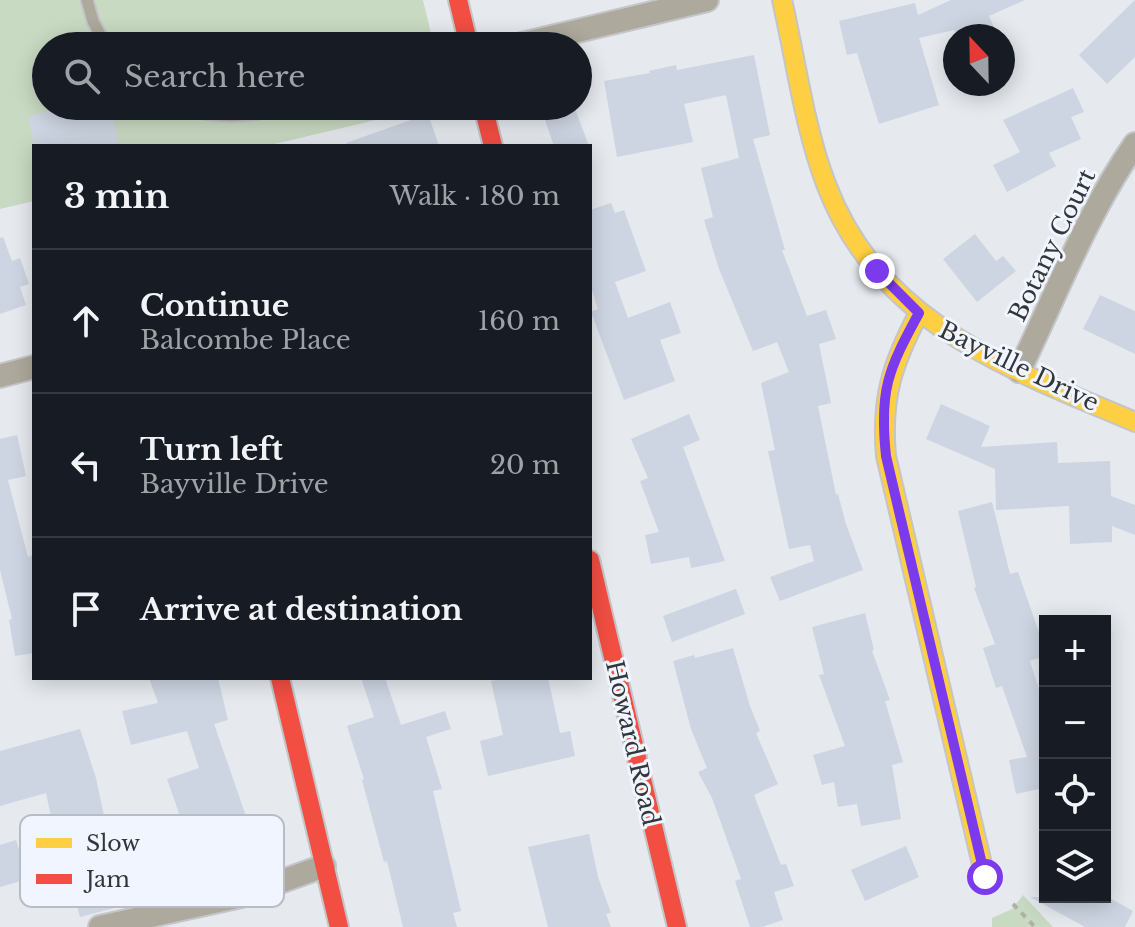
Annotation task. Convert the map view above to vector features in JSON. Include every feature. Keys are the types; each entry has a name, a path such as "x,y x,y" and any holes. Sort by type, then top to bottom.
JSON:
{"street":[{"path":"458,0 466,32"},
{"path":"573,32 707,0"},
{"name":"Bayville Drive","path":"782,0 819,159 838,214 853,241 877,271 919,313 952,337 1019,371 1135,422"},
{"path":"486,120 492,144"},
{"name":"Botany Court","path":"1019,371 1105,193 1135,144"},
{"path":"919,313 888,376 883,427 886,456 985,877"},
{"path":"0,376 32,368"},
{"name":"Howard Road","path":"592,568 677,927"},
{"path":"280,680 339,927"},
{"path":"284,880 324,866"},
{"path":"100,927 190,907"}],"lane":[{"path":"87,0 99,32"}],"path":[{"path":"1013,904 1035,927"}],"green space":[{"path":"0,0 423,0 431,32 32,32 32,120 376,120 274,144 32,144 32,201 0,209"},
{"path":"1023,895 1053,927 992,927 992,918 1012,909"}],"building":[{"path":"951,0 1025,0 989,16 993,24 943,24 943,33 919,38 939,105 879,124 857,53 847,55 839,21 915,3 918,15"},
{"path":"1135,0 1135,57 1107,84 1079,55"},
{"path":"754,55 770,135 753,139 785,250 782,250 807,316 826,310 836,339 819,344 831,403 818,406 836,495 863,570 780,601 770,577 814,561 810,545 789,549 768,451 775,450 761,383 789,372 777,342 753,351 719,269 704,220 713,217 701,168 739,158 726,95 684,104 693,142 617,157 604,81 676,65 677,70"},
{"path":"1073,88 1084,112 1071,117 1081,139 1049,153 1056,166 1007,192 993,165 1020,152 1003,120"},
{"path":"32,115 32,120 113,120 119,143 34,144 28,116"},
{"path":"411,120 430,120 438,144 346,144"},
{"path":"545,120 579,120 588,144 553,144"},
{"path":"611,203 615,213 624,210 646,271 615,282 628,318 670,302 681,333 660,340 675,381 624,400 592,315 598,309 592,290 592,209"},
{"path":"975,234 996,261 1003,256 1016,271 977,302 943,259"},
{"path":"3,237 12,261 20,258 29,284 20,287 26,305 0,314 0,238"},
{"path":"1100,295 1135,311 1135,354 1083,329"},
{"path":"941,404 990,426 981,447 1057,442 1058,463 1110,461 1111,496 1135,505 1135,535 1112,526 1112,542 1070,544 1069,506 996,510 995,469 926,439"},
{"path":"689,414 700,440 683,447 725,561 691,568 689,557 651,564 645,535 659,532 640,481 648,478 631,439"},
{"path":"17,435 26,476 8,480 28,557 32,556 32,653 15,656 9,620 12,619 0,570 0,439"},
{"path":"992,502 1010,574 1018,572 1039,633 1039,658 1030,661 1039,689 1039,789 1016,794 1009,760 1027,757 1002,686 996,688 983,648 995,644 974,588 958,511"},
{"path":"736,589 745,614 672,642 663,616"},
{"path":"865,613 872,651 890,700 885,701 903,762 892,765 901,819 861,826 857,804 838,807 834,782 822,785 813,755 845,746 819,675 824,674 812,627"},
{"path":"733,648 760,731 756,733 778,784 754,795 781,865 786,864 794,886 774,892 783,920 762,927 750,927 735,881 741,879 712,798 698,772 707,768 691,729 673,661"},
{"path":"150,680 218,680 228,720 214,724 246,815 180,815 167,779 199,768 187,731 131,745 122,711 158,703"},
{"path":"362,680 386,680 401,725 445,711 451,729 426,737 442,789 433,791 461,911 453,913 457,927 403,927 347,726 374,717"},
{"path":"548,680 560,733 570,731 575,756 488,776 480,741 503,735 491,681"},
{"path":"80,729 104,815 51,815 46,793 0,806 0,751"},
{"path":"589,834 598,877 611,913 606,914 611,927 548,927 528,847"},
{"path":"16,840 20,853 20,881 0,887 0,845"},
{"path":"906,846 919,877 865,901 851,870"},
{"path":"1111,899 1133,911 1125,927 1085,927 1041,903 1111,903"},
{"path":"77,907 118,907 80,917"}],"traffic: slow":[{"path":"782,0 818,162 849,232 879,273 914,307 995,360 1135,422"},
{"path":"919,313 890,382 885,416 886,456 985,877"}],"traffic: jam":[{"path":"458,0 466,32"},
{"path":"486,120 492,144"},
{"path":"592,568 677,927"},
{"path":"280,680 339,927"}],"route":[{"path":"877,271 919,313 888,376 883,427 886,456 985,877"}]}
